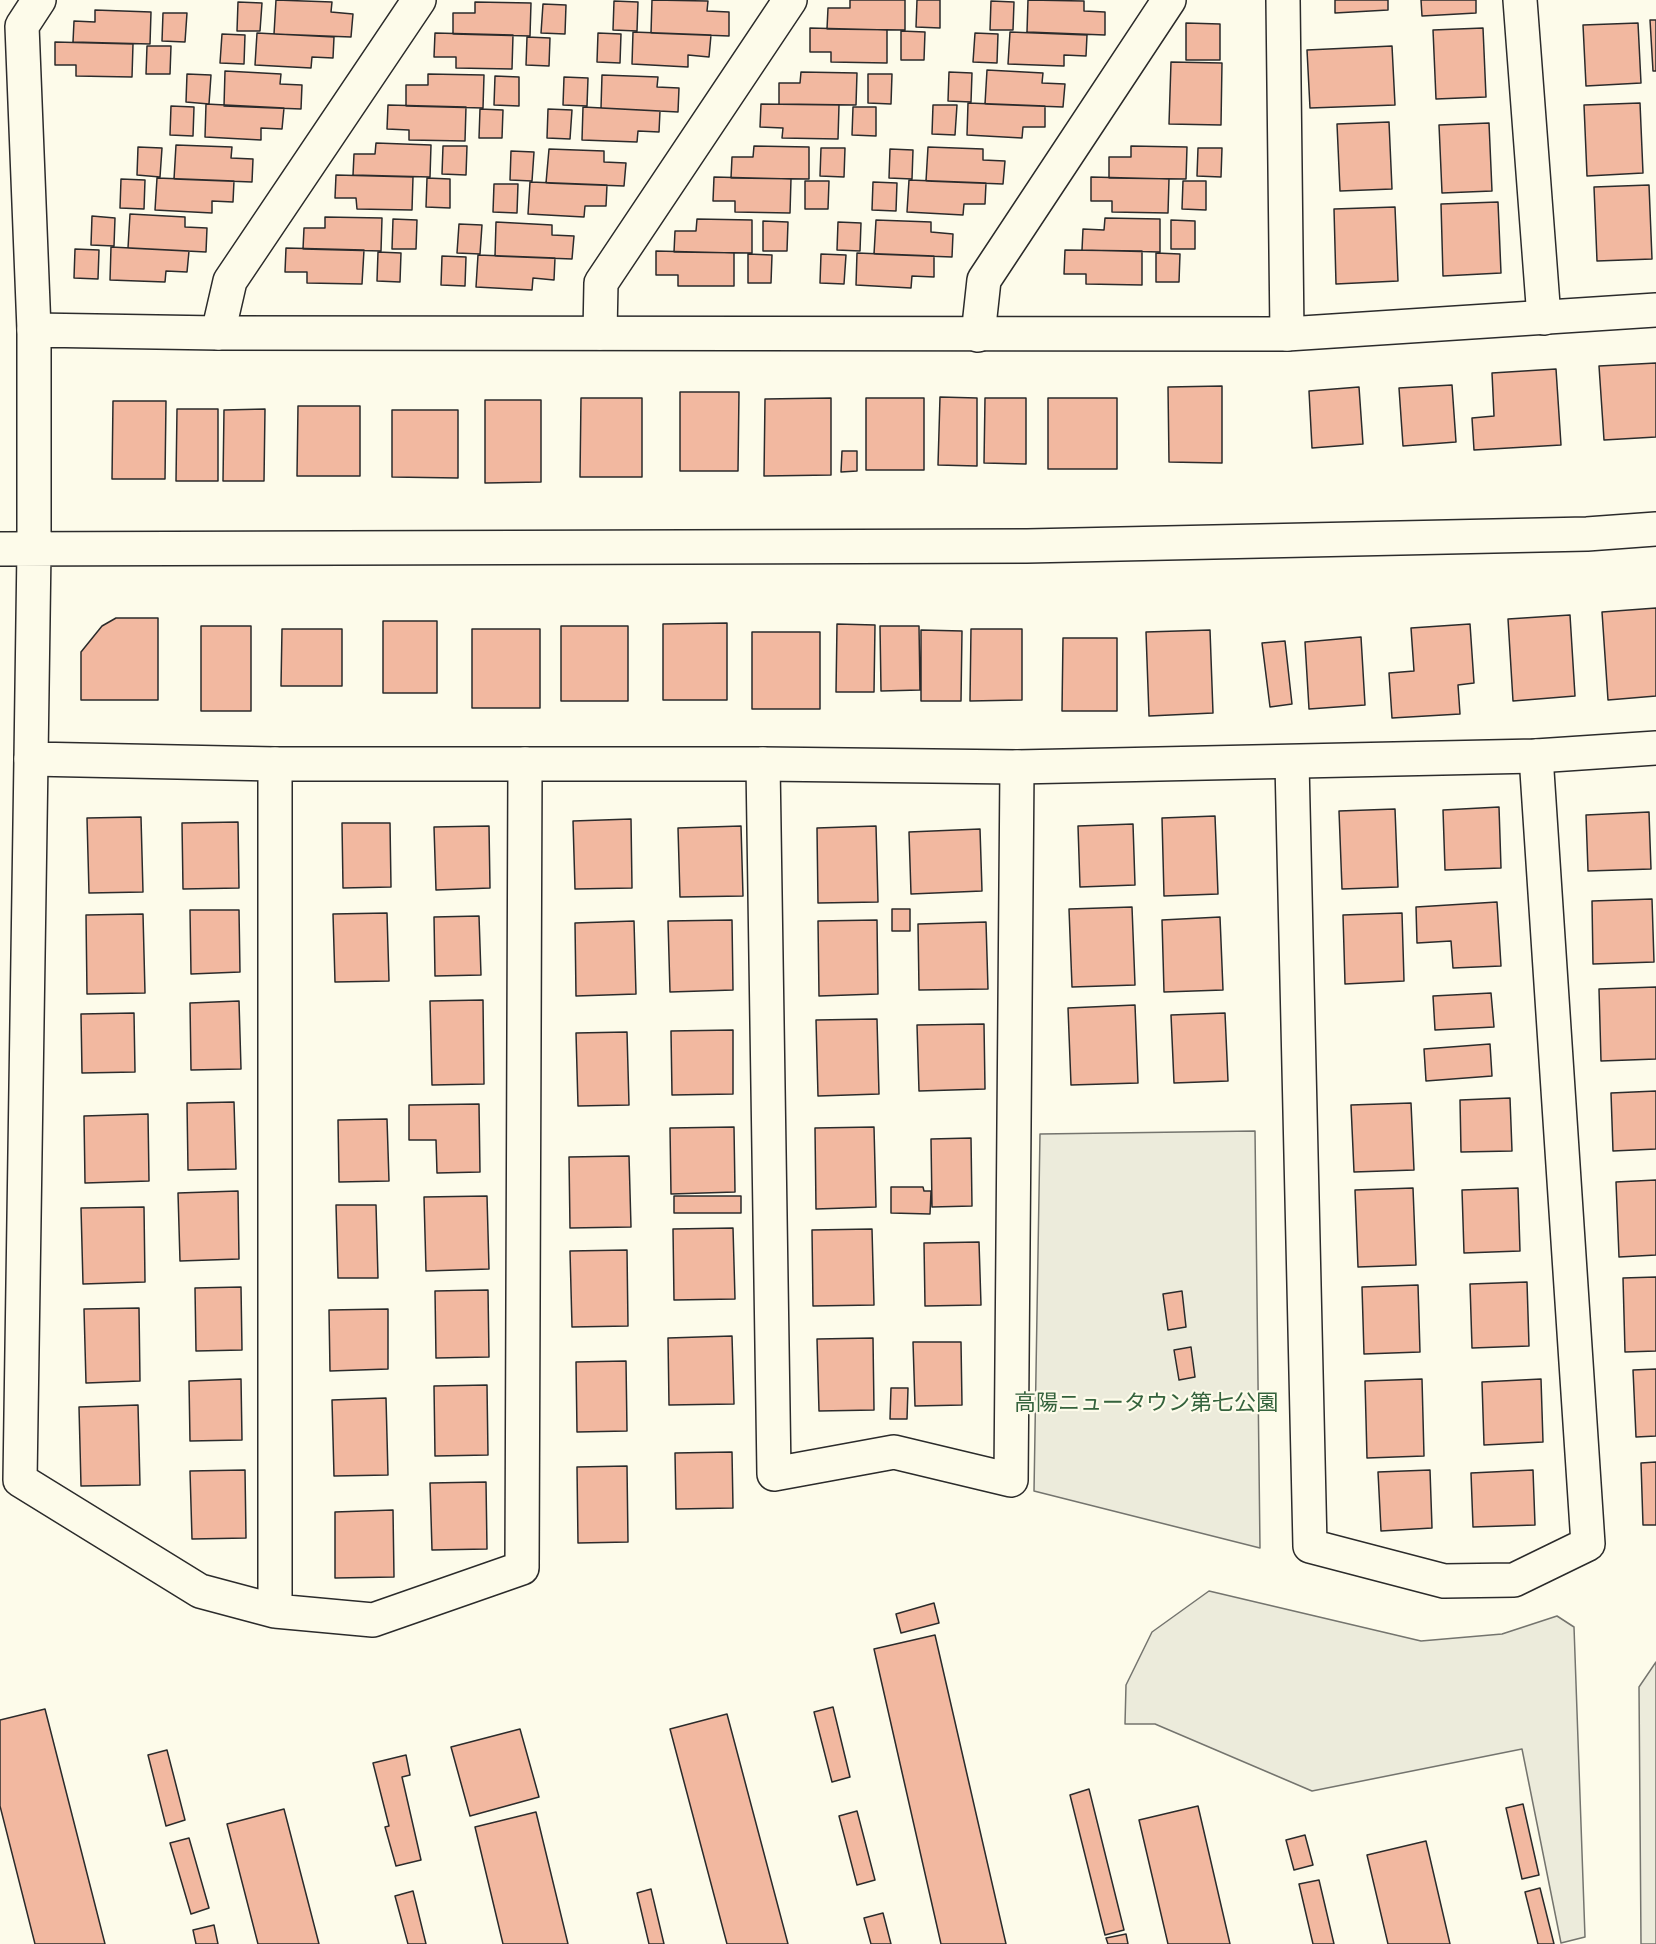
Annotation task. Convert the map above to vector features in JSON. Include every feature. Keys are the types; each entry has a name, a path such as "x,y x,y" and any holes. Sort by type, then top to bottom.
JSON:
{"street":[{"path":"39,0 22,26 34,330 34,549 20,1480 200,1592 275,1611 373,1620 522,1568 525,765"},
{"path":"218,333 230,281 419,0"},
{"path":"600,333 601,283 790,0"},
{"path":"978,335 984,280 1169,0"},
{"path":"1283,0 1287,334"},
{"path":"1520,0 1544,318"},
{"path":"34,330 218,333 1287,334 1656,310"},
{"path":"0,549 1027,546 1587,534 1656,529"},
{"path":"31,759 275,764 764,764 1017,767 1292,763 1536,756 1656,748"},
{"path":"1292,763 1310,1546 1444,1581 1514,1580 1588,1544 1536,756"},
{"path":"275,764 275,1611"},
{"path":"764,764 774,1474 894,1452 1011,1480 1017,767"}],"green space":[{"name":"高陽ニュータウン第七公園","path":"1255,1131 1260,1548 1034,1491 1040,1134"},
{"path":"1209,1591 1421,1641 1502,1634 1557,1616 1574,1627 1585,1937 1561,1943 1522,1749 1312,1791 1155,1724 1125,1724 1126,1685 1152,1632"},
{"path":"1656,1662 1656,1944 1641,1944 1639,1687"}],"building":[{"path":"276,0 332,2 331,12 353,14 351,37 274,34"},
{"path":"652,0 708,1 707,11 729,12 729,36 651,33"},
{"path":"850,0 905,0 905,30 827,29 828,8 850,8"},
{"path":"917,0 940,0 940,28 916,27"},
{"path":"1028,0 1084,1 1084,11 1105,12 1105,35 1027,32"},
{"path":"1335,0 1388,0 1388,10 1335,13"},
{"path":"1421,0 1476,0 1476,13 1422,16"},
{"path":"614,1 638,2 637,31 613,30"},
{"path":"991,1 1014,2 1013,30 990,30"},
{"path":"238,2 262,3 260,31 237,31"},
{"path":"475,2 531,3 530,36 453,34 453,13 475,13"},
{"path":"543,4 566,5 565,34 541,33"},
{"path":"95,10 151,12 150,44 73,42 74,21 95,22"},
{"path":"163,13 187,13 185,42 162,41"},
{"path":"1650,20 1656,20 1656,71 1653,71"},
{"path":"1186,23 1220,24 1220,60 1186,60"},
{"path":"1638,23 1641,83 1586,86 1583,25"},
{"path":"810,28 887,30 887,63 831,62 831,52 810,52"},
{"path":"1483,28 1486,97 1436,99 1433,30"},
{"path":"901,31 925,32 924,60 901,60"},
{"path":"633,32 711,35 709,57 688,55 688,67 632,64"},
{"path":"1010,32 1087,35 1086,56 1064,55 1064,66 1008,64"},
{"path":"257,33 334,37 333,58 312,57 311,68 255,65"},
{"path":"435,33 513,35 512,69 456,68 456,57 434,57"},
{"path":"598,33 621,34 620,63 597,62"},
{"path":"975,33 998,34 997,63 973,62"},
{"path":"222,34 245,35 244,64 220,63"},
{"path":"527,37 550,38 549,66 526,65"},
{"path":"55,42 133,44 132,77 76,76 76,65 55,65"},
{"path":"147,46 171,46 170,74 146,74"},
{"path":"1392,46 1395,105 1310,108 1307,50"},
{"path":"1171,62 1222,63 1221,125 1169,124"},
{"path":"987,70 1043,73 1042,83 1065,84 1063,107 985,104"},
{"path":"225,71 281,74 280,84 302,85 301,109 224,106"},
{"path":"801,72 857,73 856,105 779,104 779,83 800,83"},
{"path":"949,72 972,73 971,102 948,101"},
{"path":"187,74 211,75 209,104 186,102"},
{"path":"428,74 484,75 483,108 406,106 406,85 428,85"},
{"path":"868,74 892,74 891,104 868,103"},
{"path":"602,75 658,77 657,87 679,88 678,112 601,108"},
{"path":"495,76 519,77 519,106 494,105"},
{"path":"564,77 588,78 587,106 563,105"},
{"path":"968,103 1045,106 1045,127 1023,127 1022,138 967,135"},
{"path":"1640,103 1643,173 1587,176 1584,105"},
{"path":"206,104 284,108 282,129 261,128 261,140 205,137"},
{"path":"761,104 839,105 838,139 782,138 783,128 760,127"},
{"path":"388,105 466,107 465,141 409,140 409,130 387,129"},
{"path":"933,105 957,105 955,135 932,134"},
{"path":"171,106 194,107 193,136 170,135"},
{"path":"583,107 660,111 659,132 638,131 637,142 582,140"},
{"path":"853,107 876,107 876,136 852,135"},
{"path":"480,109 503,110 502,138 479,138"},
{"path":"548,109 572,110 570,139 547,138"},
{"path":"1389,122 1392,189 1340,191 1337,124"},
{"path":"1489,123 1492,191 1442,193 1439,125"},
{"path":"376,143 431,145 430,177 353,175 354,154 375,154"},
{"path":"176,145 232,147 231,158 253,159 252,182 174,179"},
{"path":"443,146 467,146 466,175 442,174"},
{"path":"754,146 809,147 809,179 731,178 732,157 753,157"},
{"path":"1131,146 1187,147 1186,179 1109,178 1109,157 1131,157"},
{"path":"138,147 162,148 160,177 137,175"},
{"path":"928,147 983,149 983,160 1005,161 1003,184 926,181"},
{"path":"821,148 845,148 844,177 820,176"},
{"path":"1198,148 1222,148 1221,177 1197,176"},
{"path":"549,149 604,151 604,162 626,163 624,186 546,183"},
{"path":"890,149 913,150 912,179 889,178"},
{"path":"511,151 534,152 532,181 510,180"},
{"path":"336,175 413,177 412,210 357,209 356,198 335,198"},
{"path":"714,177 791,179 790,213 735,212 735,201 713,201"},
{"path":"1091,177 1169,179 1168,213 1112,212 1112,201 1091,201"},
{"path":"157,178 234,181 233,202 212,201 212,213 155,210"},
{"path":"427,178 450,179 450,208 426,207"},
{"path":"121,179 145,180 144,209 120,208"},
{"path":"909,180 986,183 985,204 964,204 963,215 907,212"},
{"path":"805,181 829,181 828,209 805,209"},
{"path":"1183,181 1206,181 1206,210 1182,209"},
{"path":"530,182 607,185 606,206 585,206 584,217 528,214"},
{"path":"873,182 897,183 896,211 872,210"},
{"path":"494,184 518,184 517,213 493,212"},
{"path":"1649,185 1652,259 1597,261 1594,187"},
{"path":"1498,202 1501,273 1443,276 1441,204"},
{"path":"1395,207 1398,281 1336,284 1334,209"},
{"path":"130,214 185,217 185,227 207,228 206,252 128,248"},
{"path":"92,216 115,218 114,246 91,245"},
{"path":"325,217 382,218 381,251 303,249 304,228 325,228"},
{"path":"1105,218 1160,219 1160,252 1082,250 1083,229 1104,230"},
{"path":"393,219 417,220 416,249 392,249"},
{"path":"697,219 752,220 752,253 674,252 675,231 696,231"},
{"path":"876,220 931,222 931,232 953,234 952,257 874,254"},
{"path":"1171,220 1195,221 1195,249 1171,249"},
{"path":"763,221 788,222 787,251 763,251"},
{"path":"496,222 552,225 552,235 574,236 572,259 495,256"},
{"path":"838,222 861,223 860,251 837,250"},
{"path":"459,224 482,225 480,254 457,253"},
{"path":"111,247 189,251 187,272 166,271 165,282 110,280"},
{"path":"286,248 364,250 362,284 307,283 307,272 285,272"},
{"path":"75,249 99,250 98,279 74,278"},
{"path":"1065,250 1142,251 1142,285 1086,284 1086,274 1064,274"},
{"path":"656,251 734,253 734,286 678,286 678,275 656,275"},
{"path":"378,252 401,253 400,282 377,281"},
{"path":"857,253 934,256 934,277 912,276 911,288 856,285"},
{"path":"1156,253 1180,254 1179,282 1156,282"},
{"path":"748,254 772,255 771,283 748,283"},
{"path":"821,254 846,255 844,284 820,283"},
{"path":"478,255 555,258 554,280 533,278 532,290 476,287"},
{"path":"442,256 466,257 465,286 441,285"},
{"path":"1656,363 1656,437 1604,440 1599,366"},
{"path":"1556,369 1561,445 1474,450 1472,418 1494,416 1492,373"},
{"path":"1452,385 1456,442 1403,446 1399,388"},
{"path":"1222,386 1222,463 1169,462 1168,387"},
{"path":"1359,387 1363,444 1312,448 1309,391"},
{"path":"680,392 739,392 738,471 680,471"},
{"path":"940,397 977,398 977,466 938,465"},
{"path":"581,398 642,398 642,477 580,477"},
{"path":"831,398 831,475 764,476 765,399"},
{"path":"866,398 924,398 924,470 866,470"},
{"path":"985,398 1026,398 1026,464 984,463"},
{"path":"1048,398 1117,398 1117,469 1048,469"},
{"path":"485,400 541,400 541,482 485,483"},
{"path":"113,401 166,401 165,479 112,479"},
{"path":"298,406 360,406 360,476 297,476"},
{"path":"177,409 218,409 218,481 176,481"},
{"path":"265,409 264,481 223,481 224,410"},
{"path":"392,410 458,410 458,478 392,477"},
{"path":"842,451 857,451 857,471 841,472"},
{"path":"1656,608 1656,696 1608,700 1602,612"},
{"path":"1570,615 1575,696 1513,701 1508,619"},
{"path":"116,618 158,618 158,700 81,700 81,652 102,626"},
{"path":"383,621 437,621 437,693 383,693"},
{"path":"727,623 727,700 663,700 663,624"},
{"path":"837,624 875,625 874,692 836,692"},
{"path":"1470,624 1474,683 1458,685 1460,714 1392,718 1389,673 1414,671 1411,628"},
{"path":"201,626 251,626 251,711 201,711"},
{"path":"561,626 628,626 628,701 561,701"},
{"path":"880,626 919,626 920,690 881,691"},
{"path":"282,629 342,629 342,686 281,686"},
{"path":"472,629 540,629 540,708 472,708"},
{"path":"971,629 1022,629 1022,700 970,701"},
{"path":"921,630 962,631 961,701 921,701"},
{"path":"1210,630 1213,713 1149,716 1146,632"},
{"path":"752,632 820,632 820,709 752,709"},
{"path":"1361,637 1365,705 1309,709 1305,642"},
{"path":"1063,638 1117,638 1117,711 1062,711"},
{"path":"1285,641 1292,704 1270,707 1262,643"},
{"path":"1499,807 1501,868 1445,870 1443,810"},
{"path":"1395,809 1398,887 1342,889 1339,811"},
{"path":"1649,812 1651,869 1588,871 1586,815"},
{"path":"1215,816 1218,894 1164,896 1162,818"},
{"path":"141,817 143,892 89,893 87,818"},
{"path":"631,819 632,888 575,889 573,821"},
{"path":"238,822 239,888 183,889 182,823"},
{"path":"342,823 390,823 391,887 343,888"},
{"path":"1133,824 1135,885 1080,887 1078,826"},
{"path":"489,826 490,888 436,890 434,827"},
{"path":"741,826 743,896 680,897 678,828"},
{"path":"876,826 878,902 818,903 817,828"},
{"path":"980,829 982,891 911,894 909,832"},
{"path":"1652,899 1654,962 1593,964 1592,901"},
{"path":"1497,902 1501,966 1453,968 1451,941 1417,943 1416,907"},
{"path":"1132,907 1135,985 1072,987 1069,909"},
{"path":"892,909 910,909 910,931 892,931"},
{"path":"190,910 239,910 240,972 191,974"},
{"path":"387,913 389,981 335,982 333,914"},
{"path":"1402,913 1404,981 1345,984 1343,915"},
{"path":"143,914 145,993 87,994 86,915"},
{"path":"479,916 481,975 435,976 434,917"},
{"path":"1220,917 1223,990 1164,992 1162,920"},
{"path":"732,920 733,990 670,992 668,921"},
{"path":"877,920 878,994 819,996 818,921"},
{"path":"634,921 636,994 576,996 575,923"},
{"path":"986,922 988,989 919,990 918,924"},
{"path":"1656,987 1656,1059 1601,1061 1599,989"},
{"path":"1491,993 1494,1027 1435,1030 1433,996"},
{"path":"483,1000 484,1084 432,1085 430,1001"},
{"path":"239,1001 241,1069 191,1070 190,1003"},
{"path":"1135,1005 1138,1083 1071,1085 1068,1008"},
{"path":"134,1013 135,1072 82,1073 81,1014"},
{"path":"1225,1013 1228,1081 1174,1083 1171,1015"},
{"path":"877,1019 879,1094 818,1096 816,1020"},
{"path":"984,1024 985,1089 919,1091 917,1025"},
{"path":"733,1030 733,1094 672,1095 671,1031"},
{"path":"627,1032 629,1105 578,1106 576,1033"},
{"path":"1490,1044 1492,1076 1426,1081 1424,1049"},
{"path":"1656,1091 1656,1149 1613,1151 1611,1093"},
{"path":"1510,1098 1512,1151 1461,1152 1460,1100"},
{"path":"234,1102 236,1169 188,1170 187,1103"},
{"path":"1411,1103 1414,1170 1354,1172 1351,1105"},
{"path":"479,1104 480,1172 437,1173 436,1140 409,1140 409,1105"},
{"path":"148,1114 149,1181 85,1183 84,1116"},
{"path":"387,1119 389,1181 339,1182 338,1120"},
{"path":"734,1127 735,1192 671,1194 670,1128"},
{"path":"874,1127 876,1207 816,1209 815,1128"},
{"path":"971,1138 972,1206 932,1207 931,1139"},
{"path":"629,1156 631,1227 570,1228 569,1157"},
{"path":"1656,1180 1656,1255 1619,1257 1616,1182"},
{"path":"891,1187 923,1187 924,1191 931,1191 930,1214 891,1213"},
{"path":"1413,1188 1416,1265 1358,1267 1355,1190"},
{"path":"1518,1188 1520,1251 1464,1253 1462,1190"},
{"path":"238,1191 239,1259 180,1261 178,1193"},
{"path":"487,1196 489,1269 426,1271 424,1197"},
{"path":"674,1196 741,1196 741,1213 674,1213"},
{"path":"336,1205 376,1205 378,1278 338,1278"},
{"path":"144,1207 145,1282 83,1284 81,1208"},
{"path":"733,1228 735,1299 674,1300 673,1229"},
{"path":"872,1229 874,1305 813,1306 812,1230"},
{"path":"979,1242 981,1305 925,1306 924,1243"},
{"path":"627,1250 628,1326 572,1327 570,1251"},
{"path":"1656,1277 1656,1351 1625,1352 1623,1278"},
{"path":"1527,1282 1529,1346 1472,1348 1470,1284"},
{"path":"1418,1285 1420,1352 1364,1354 1362,1287"},
{"path":"241,1287 242,1350 196,1351 195,1288"},
{"path":"488,1290 489,1357 436,1358 435,1291"},
{"path":"1182,1291 1186,1327 1168,1330 1163,1294"},
{"path":"139,1308 140,1381 86,1383 84,1309"},
{"path":"388,1309 388,1369 330,1371 329,1310"},
{"path":"732,1336 734,1404 669,1405 668,1338"},
{"path":"873,1338 874,1410 819,1411 817,1339"},
{"path":"913,1342 961,1342 962,1405 915,1406"},
{"path":"1191,1347 1195,1377 1179,1380 1174,1350"},
{"path":"626,1361 627,1431 577,1432 576,1362"},
{"path":"1656,1369 1656,1436 1636,1437 1633,1370"},
{"path":"241,1379 242,1440 190,1441 189,1381"},
{"path":"1422,1379 1424,1456 1367,1458 1365,1381"},
{"path":"1541,1379 1543,1442 1484,1445 1482,1382"},
{"path":"487,1385 488,1455 435,1456 434,1386"},
{"path":"891,1388 908,1388 907,1419 890,1419"},
{"path":"386,1398 388,1475 334,1476 332,1400"},
{"path":"138,1405 140,1485 81,1486 79,1407"},
{"path":"732,1452 733,1508 676,1509 675,1453"},
{"path":"1656,1462 1656,1525 1643,1525 1641,1463"},
{"path":"627,1466 628,1542 578,1543 577,1467"},
{"path":"245,1470 246,1538 192,1539 190,1471"},
{"path":"1430,1470 1432,1528 1381,1531 1378,1472"},
{"path":"1533,1470 1535,1525 1473,1527 1471,1473"},
{"path":"486,1482 487,1549 432,1550 430,1483"},
{"path":"393,1510 394,1577 335,1578 335,1512"},
{"path":"934,1603 939,1623 901,1633 896,1614"},
{"path":"935,1635 1006,1944 941,1944 874,1649"},
{"path":"833,1707 850,1777 832,1782 814,1712"},
{"path":"45,1709 105,1944 35,1944 0,1806 0,1720"},
{"path":"727,1714 788,1944 727,1944 670,1729"},
{"path":"520,1729 539,1797 470,1816 451,1747"},
{"path":"167,1750 185,1820 166,1826 148,1755"},
{"path":"406,1755 410,1775 402,1777 421,1860 396,1866 385,1827 389,1826 373,1763"},
{"path":"1089,1789 1124,1930 1105,1935 1070,1795"},
{"path":"1523,1804 1539,1875 1522,1879 1506,1808"},
{"path":"1198,1806 1230,1944 1168,1944 1139,1820"},
{"path":"284,1809 319,1944 258,1944 227,1824"},
{"path":"857,1811 875,1880 857,1885 839,1816"},
{"path":"536,1812 568,1944 503,1944 475,1827"},
{"path":"1305,1835 1313,1865 1294,1870 1286,1840"},
{"path":"189,1838 209,1908 191,1914 170,1843"},
{"path":"1426,1841 1450,1944 1388,1944 1367,1855"},
{"path":"1319,1880 1334,1944 1313,1944 1299,1884"},
{"path":"1540,1888 1554,1944 1538,1944 1525,1892"},
{"path":"651,1889 664,1944 649,1944 637,1893"},
{"path":"413,1891 426,1944 408,1944 395,1896"},
{"path":"883,1913 891,1944 871,1944 864,1918"},
{"path":"214,1925 218,1944 196,1944 193,1930"},
{"path":"1126,1934 1128,1944 1108,1944 1106,1938"}]}
